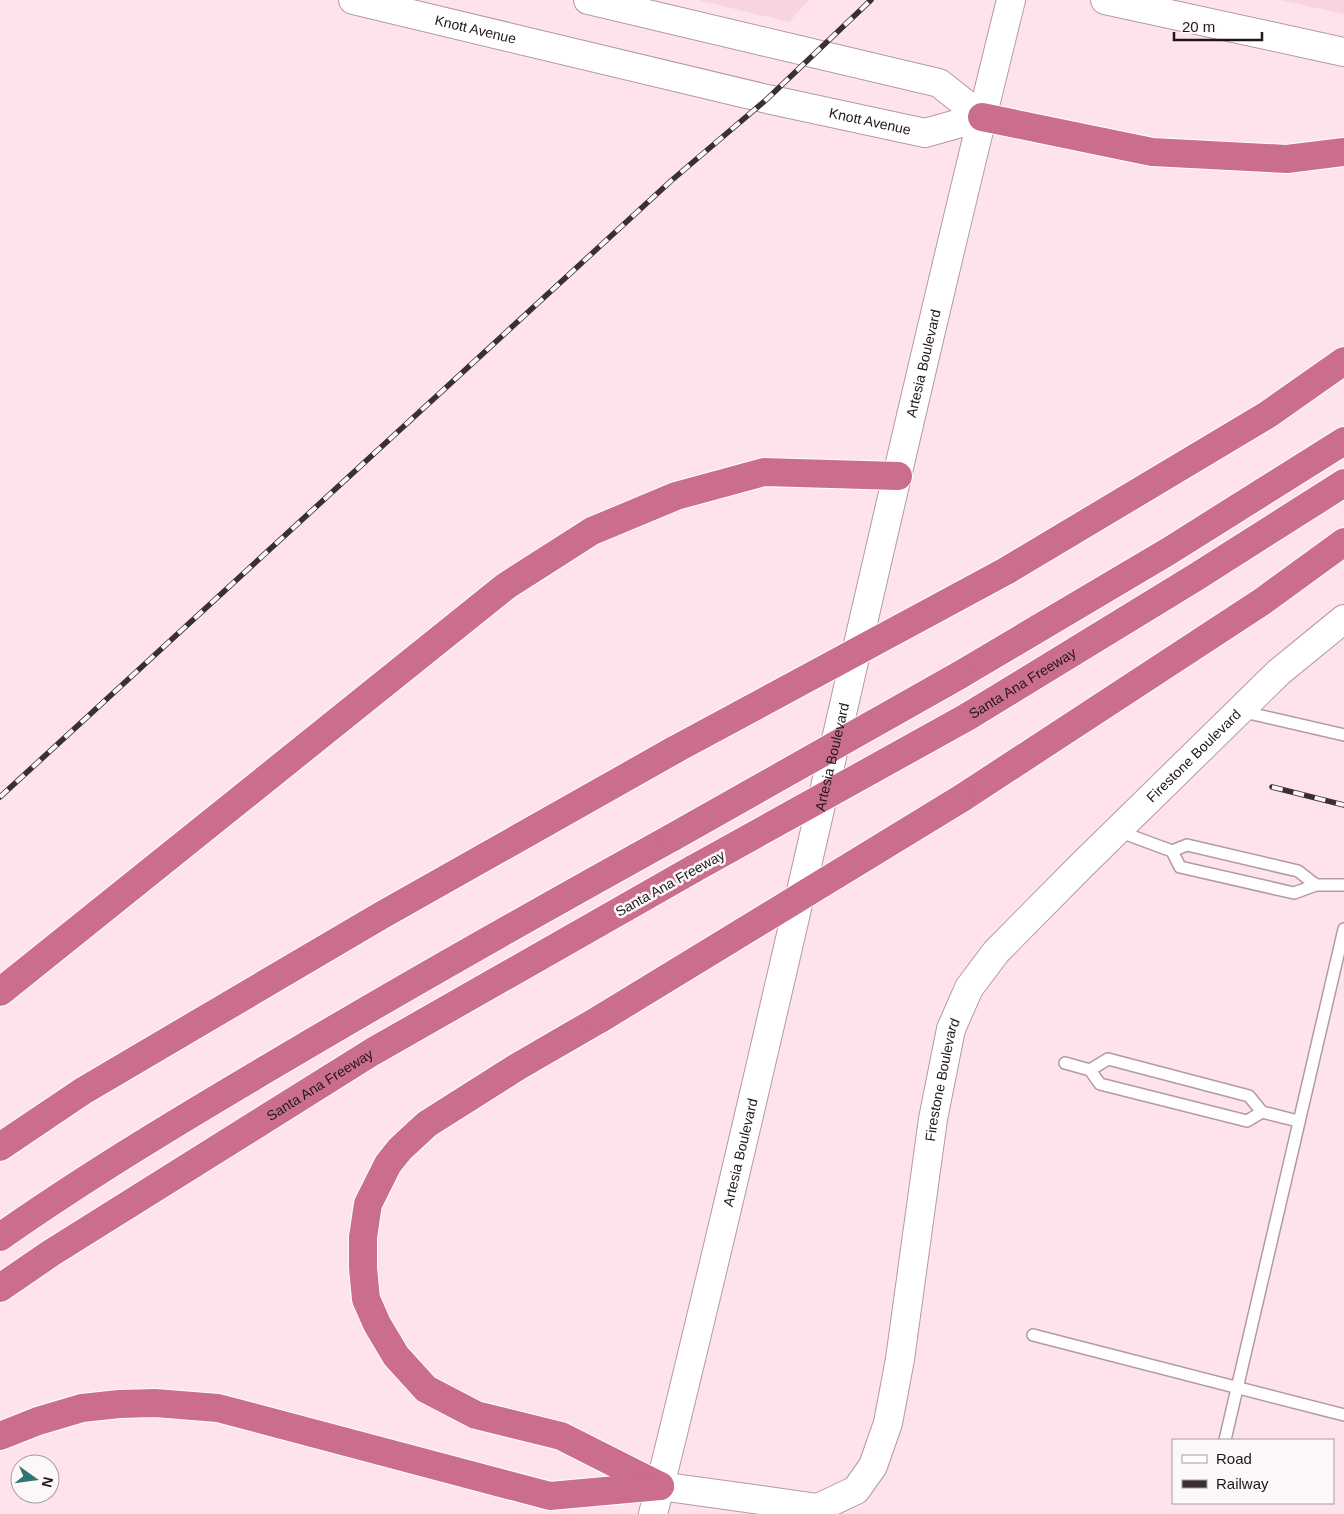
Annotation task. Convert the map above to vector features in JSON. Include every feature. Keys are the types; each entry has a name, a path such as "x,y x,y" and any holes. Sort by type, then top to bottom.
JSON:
{"highway":[{"path":"982,116 1152,152 1287,159 1344,152"},
{"path":"0,1147 91,1086 382,915 676,749 1006,571 1267,415 1344,361"},
{"path":"0,1236 205,1105 419,979 958,676 1170,551 1344,441"},
{"path":"0,992 506,586 592,531 676,496 764,472 898,476"},
{"name":"Santa Ana Freeway","path":"0,1288 51,1253 372,1052 967,717 1204,572 1344,483"},
{"path":"660,1486 561,1436 476,1415 426,1390 396,1356 377,1324 366,1299 362,1268 363,1237 368,1204 388,1164 400,1149 427,1124 517,1067 600,1019 962,798 1263,601 1344,542"},
{"path":"0,1436 38,1421 82,1408 155,1403 218,1408 550,1496 660,1486"}],"main road":[{"name":"Knott Avenue","path":"354,0 768,99 925,132 982,116"},
{"path":"588,0 939,83 982,116"},
{"name":"Artesia Boulevard","path":"653,1514 755,1094 982,116 1011,0"},
{"path":"1105,0 1344,52"},
{"name":"Firestone Boulevard","path":"660,1486 818,1508 856,1490 873,1466 888,1423 900,1359 933,1119 951,1030 969,988 996,952 1080,866 1118,831 1278,672 1344,619"}],"lane":[{"path":"1238,711 1344,735"},
{"path":"1118,831 1172,851 1187,845 1298,871 1316,885"},
{"path":"1172,851 1180,867 1294,893 1316,885 1344,885"},
{"path":"1225,1439 1344,929"},
{"path":"1090,1070 1108,1059 1250,1096 1262,1112 1298,1121"},
{"path":"1065,1062 1090,1070 1100,1084 1247,1121 1262,1112"},
{"path":"1033,1335 1344,1415"}],"shaded area":[{"path":"698,0 809,0 789,22"},
{"path":"1280,0 1344,0 1344,14"}],"railway":[{"path":"0,797 672,180 767,99 871,0"},
{"path":"1272,787 1344,805"}]}
